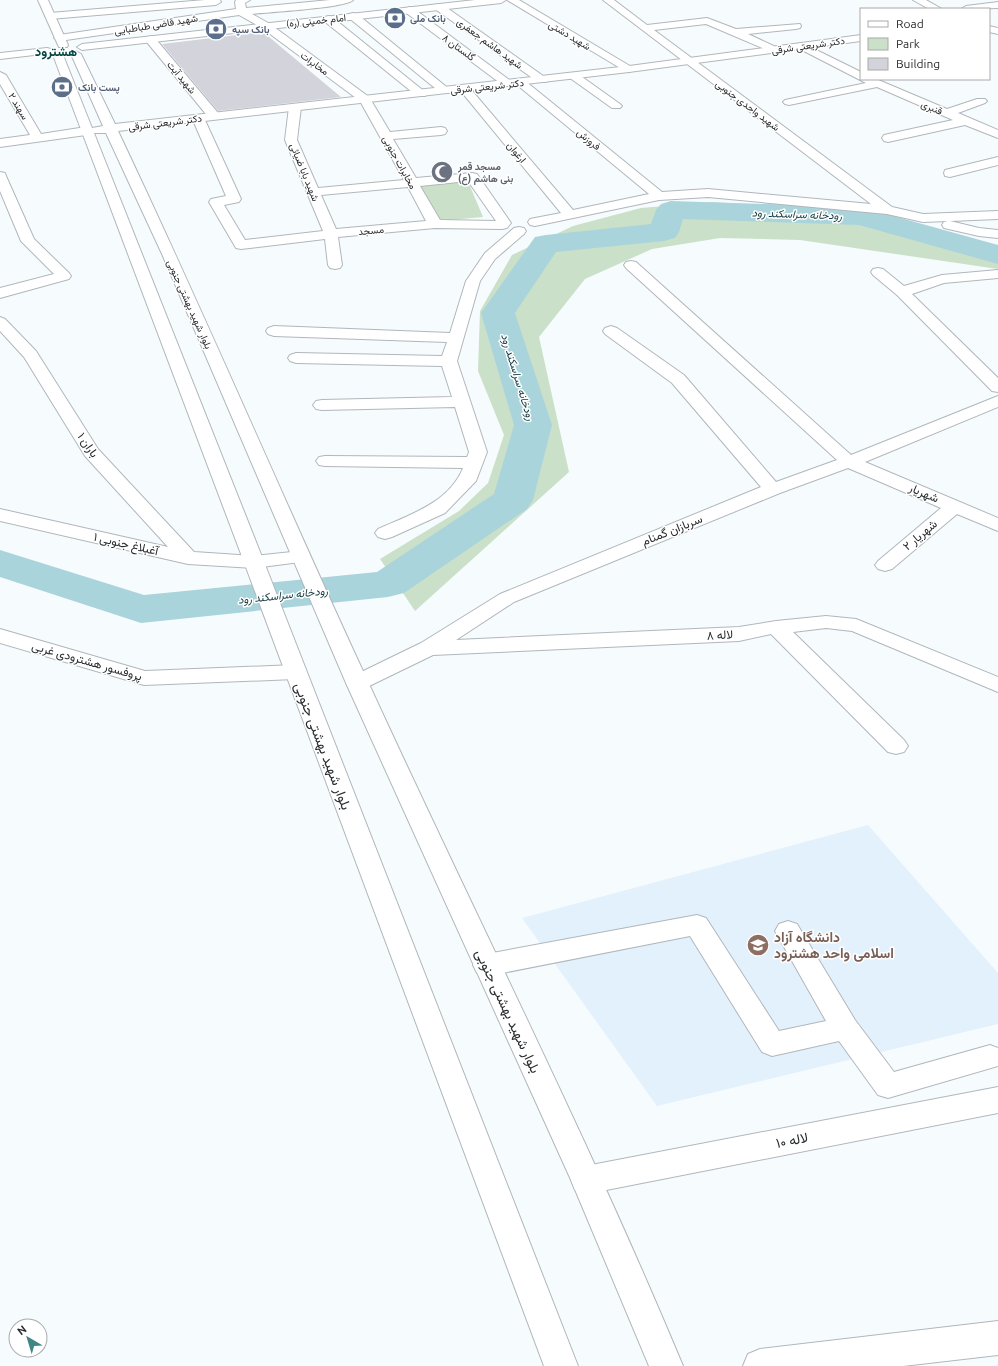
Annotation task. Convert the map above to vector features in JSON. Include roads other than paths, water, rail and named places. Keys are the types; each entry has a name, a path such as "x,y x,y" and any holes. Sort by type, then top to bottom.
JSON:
{"street":[{"path":"43,0 50,16 57,47 86,131 257,571"},
{"path":"241,12 240,2 245,0"},
{"name":"شهید قاضی طباطبایی","path":"57,47 241,12 342,0"},
{"name":"امام خمینی (ره)","path":"57,47 79,50 150,39 502,0"},
{"name":"شهید دشتی","path":"512,0 629,70"},
{"name":"شهید واحدی جنوبی","path":"608,0 887,210"},
{"path":"918,0 935,8"},
{"path":"105,1 112,10"},
{"path":"50,16 231,1"},
{"path":"974,8 998,5"},
{"name":"شهيد هاشم جعفری","path":"439,7 542,80"},
{"name":"گلستان ۸","path":"409,10 514,83"},
{"name":"مخابرات","path":"241,12 266,26 365,99"},
{"path":"352,16 445,91"},
{"path":"328,19 421,94"},
{"path":"644,28 707,22 735,32 774,50"},
{"path":"717,25 749,22"},
{"path":"735,32 796,26"},
{"name":"دکتر شریعتی شرقی","path":"0,143 214,116 629,70 860,38"},
{"name":"شهید آیت","path":"150,39 214,116"},
{"path":"802,46 860,76"},
{"path":"0,56 57,47"},
{"name":"بلوار شهید بهشتی جنوبی","path":"79,50 304,565 586,1180 666,1366"},
{"name":"سهند ۲","path":"0,75 38,138"},
{"path":"574,76 616,106"},
{"path":"789,102 872,81"},
{"name":"قنبری","path":"872,81 998,134"},
{"name":"فروزش","path":"514,83 659,196"},
{"name":"ارغوان","path":"464,88 570,215"},
{"name":"مخابرات جنوبی","path":"365,99 435,224"},
{"path":"947,113 981,101"},
{"name":"شهيد بابا ضيائی","path":"295,107 291,140 331,234 335,265"},
{"name":"مسجد","path":"198,118 234,199 216,202 241,246 331,234 435,224 503,224"},
{"path":"888,138 966,121"},
{"path":"385,136 442,131"},
{"path":"950,173 998,161"},
{"path":"0,176 28,241 64,276 0,293"},
{"path":"313,192 472,177 506,229 519,231 533,228 537,225 535,222"},
{"path":"503,224 521,220 535,222 659,196 708,194 887,210 979,232 998,234"},
{"path":"923,218 998,215"},
{"path":"385,533 438,509 467,481 478,452 448,361 473,281 490,256 519,231"},
{"name":"شهریار","path":"631,265 849,462 998,525"},
{"path":"878,272 902,292 998,387"},
{"path":"902,292 942,279 998,274"},
{"name":"باران ۱","path":"0,322 30,354 91,452 188,558"},
{"path":"274,331 455,338"},
{"path":"611,331 678,379 773,489"},
{"path":"296,358 448,361"},
{"name":"سربازان گمنام","path":"357,683 429,648 506,598 773,489 849,462 998,401"},
{"path":"322,406 462,402"},
{"path":"325,461 474,463"},
{"name":"شهریار ۲","path":"885,565 955,506"},
{"name":"آغبلاغ جنوبی ۱","path":"0,515 188,558 257,571 304,565"},
{"name":"بلوار شهید بهشتی جنوبی","path":"257,571 561,1366"},
{"name":"لاله ۸","path":"429,648 739,634 776,627 826,622 856,625 998,685"},
{"path":"776,627 896,746"},
{"name":"پروفسور هشترودی غربی","path":"0,636 144,678 293,668"},
{"path":"487,965 697,924 772,1044 845,1028"},
{"path":"788,931 845,1028 888,1086 990,1057"},
{"name":"لاله ۱۰","path":"586,1180 998,1100"},
{"path":"760,1366 998,1338"}],"waterway":[{"name":"رودخانه سراسکند رود","path":"0,563 141,609 388,584 513,500 533,425 498,313 546,244 664,232 671,210 861,216 998,255"}],"place":[{"name":"بانک ملی","path":"395,18"},
{"name":"بانک سپه","path":"216,29"},
{"name":"پست بانک","path":"62,87"},
{"name":"مسجد قمر بنی هاشم (ع)","path":"442,172"},
{"name":"دانشگاه آزاد اسلامی واحد هشترود","path":"758,945"}],"district":[{"name":"هشترود","path":"56,51"}]}
